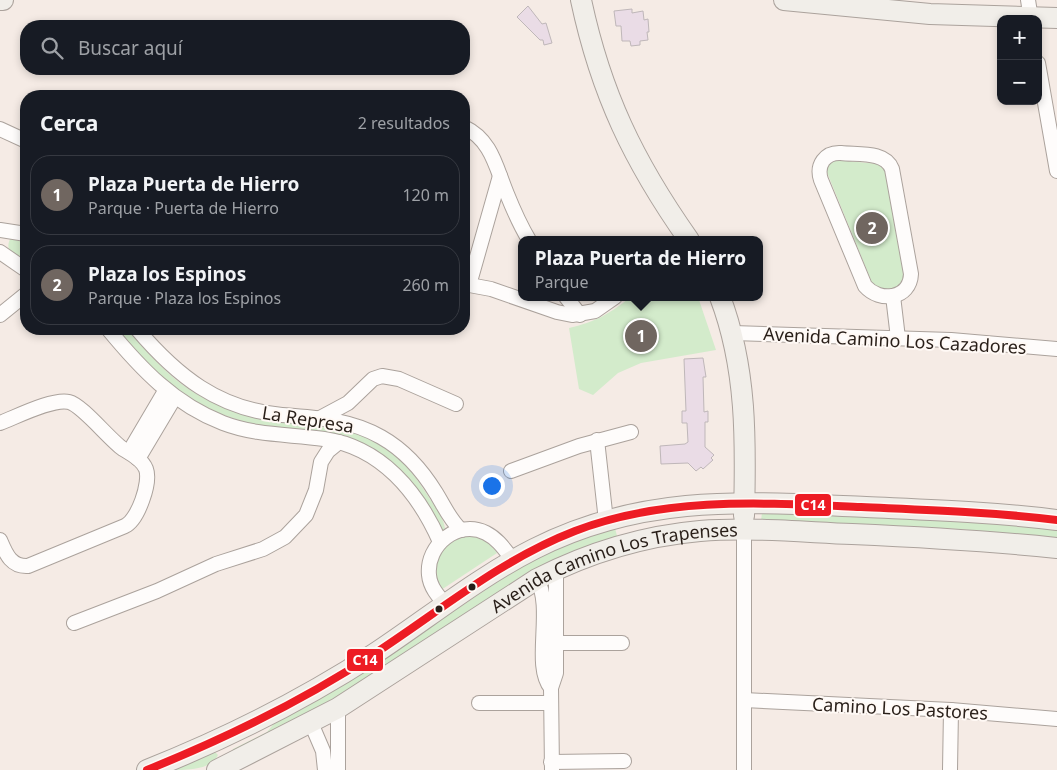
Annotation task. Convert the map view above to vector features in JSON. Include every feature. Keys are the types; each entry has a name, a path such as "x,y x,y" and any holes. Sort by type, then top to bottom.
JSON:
{"main road":[{"path":"581,0 596,61 620,126 650,182 685,236"},
{"path":"784,0 894,6 1029,7 1057,18"},
{"path":"721,301 733,333 743,398 744,530"},
{"name":"Avenida Camino Los Trapenses","path":"147,770 232,732 329,681 513,560 558,538 606,521 668,507 744,502 973,512 1057,520"},
{"name":"Avenida Camino Los Trapenses","path":"223,767 338,708 537,579 556,569 608,549 645,539 702,531 744,530 973,540 1057,548"},
{"path":"223,767 225,747 232,732"}],"street":[{"path":"1042,86 1057,171"},
{"path":"0,129 20,139"},
{"path":"470,131 486,143 527,236"},
{"path":"831,154 878,156 890,165 911,274 911,280 905,290 893,296 873,293 863,281 819,175 822,161 831,154"},
{"path":"470,272 500,176"},
{"path":"0,230 20,233"},
{"path":"0,252 20,266"},
{"path":"470,286 491,289 518,298"},
{"path":"893,296 898,338"},
{"path":"0,315 20,299"},
{"path":"525,301 557,312 580,315 595,310 609,301"},
{"path":"569,301 580,315"},
{"name":"Avenida Camino Los Cazadores","path":"733,333 898,338 1057,349"},
{"name":"La Represa","path":"113,335 138,365 170,394 212,419 238,428 277,436 339,442 365,452 392,470 418,502 440,542"},
{"name":"La Represa","path":"143,335 176,371 214,395 238,405 269,413 320,418 361,427 393,444 412,461 461,530"},
{"path":"320,418 348,403 373,379 386,376 399,379 456,404"},
{"path":"133,456 170,394"},
{"path":"0,423 57,402 69,402 78,406 108,436 133,456 146,469 147,478 138,511 129,524 28,566 18,565 10,561 0,540"},
{"path":"348,403 355,421 361,427"},
{"path":"511,471 597,440 631,432"},
{"name":"La Represa","path":"309,438 321,462"},
{"path":"597,440 606,521"},
{"name":"La Represa","path":"74,623 279,541 294,529 310,506 321,462 328,451 339,442"},
{"path":"446,605 433,587 429,576 432,555 440,542 447,536 461,530 471,529 484,532 498,542 513,560"},
{"path":"744,530 744,770"},
{"path":"556,569 550,643 544,673 551,688 552,766 624,761"},
{"path":"537,579 543,597 550,643"},
{"path":"550,643 622,643"},
{"name":"Camino Los Pastores","path":"744,700 951,710 1057,719"},
{"path":"479,703 551,703"},
{"path":"338,708 338,770"},
{"path":"950,770 951,710"},
{"path":"311,723 323,751 324,770"}],"green space":[{"path":"831,161 879,164 885,171 905,279 897,289 881,289 872,283 826,170"},
{"path":"10,239 20,239 20,259 10,251"},
{"path":"625,301 699,301 716,350 641,363 618,373 593,395 579,389 569,328 602,317"},
{"path":"121,335 132,335 169,374 193,392 223,407 253,417 335,429 360,435 384,447 406,466 439,512 445,530 438,530 358,443 336,434 260,427 212,411 188,399 153,371"},
{"path":"762,512 995,523 1057,528 1057,538 960,529 761,521"},
{"path":"615,528 617,536 555,559 522,576 357,685 274,732 232,752 233,749 267,732 276,721 396,650 518,568 564,546"},
{"path":"467,536 484,540 497,553 441,590 435,572 438,556 449,544"},
{"path":"214,751 218,755 210,764 198,768 172,770"}],"building":[{"path":"528,6 542,24 546,23 552,43 544,45 543,40 540,40 517,17"},
{"path":"632,9 632,13 643,11 644,20 648,19 649,32 647,32 648,40 640,41 640,45 631,46 630,41 622,41 621,26 616,26 614,11"},
{"path":"703,358 706,377 703,377 704,412 708,411 708,422 705,422 705,447 714,455 711,458 713,460 703,469 701,467 696,471 688,463 661,464 660,446 685,444 688,442 687,423 682,423 682,411 686,411 684,359"}],"transit line":[{"name":"C14","path":"147,770 235,732 320,687 374,654 471,587 521,556 575,531 609,520 645,512 716,504 825,505 1008,515 1057,520"}],"place":[{"name":"Plaza los Espinos","path":"872,228"},
{"name":"Plaza Puerta de Hierro","path":"641,336"}]}
